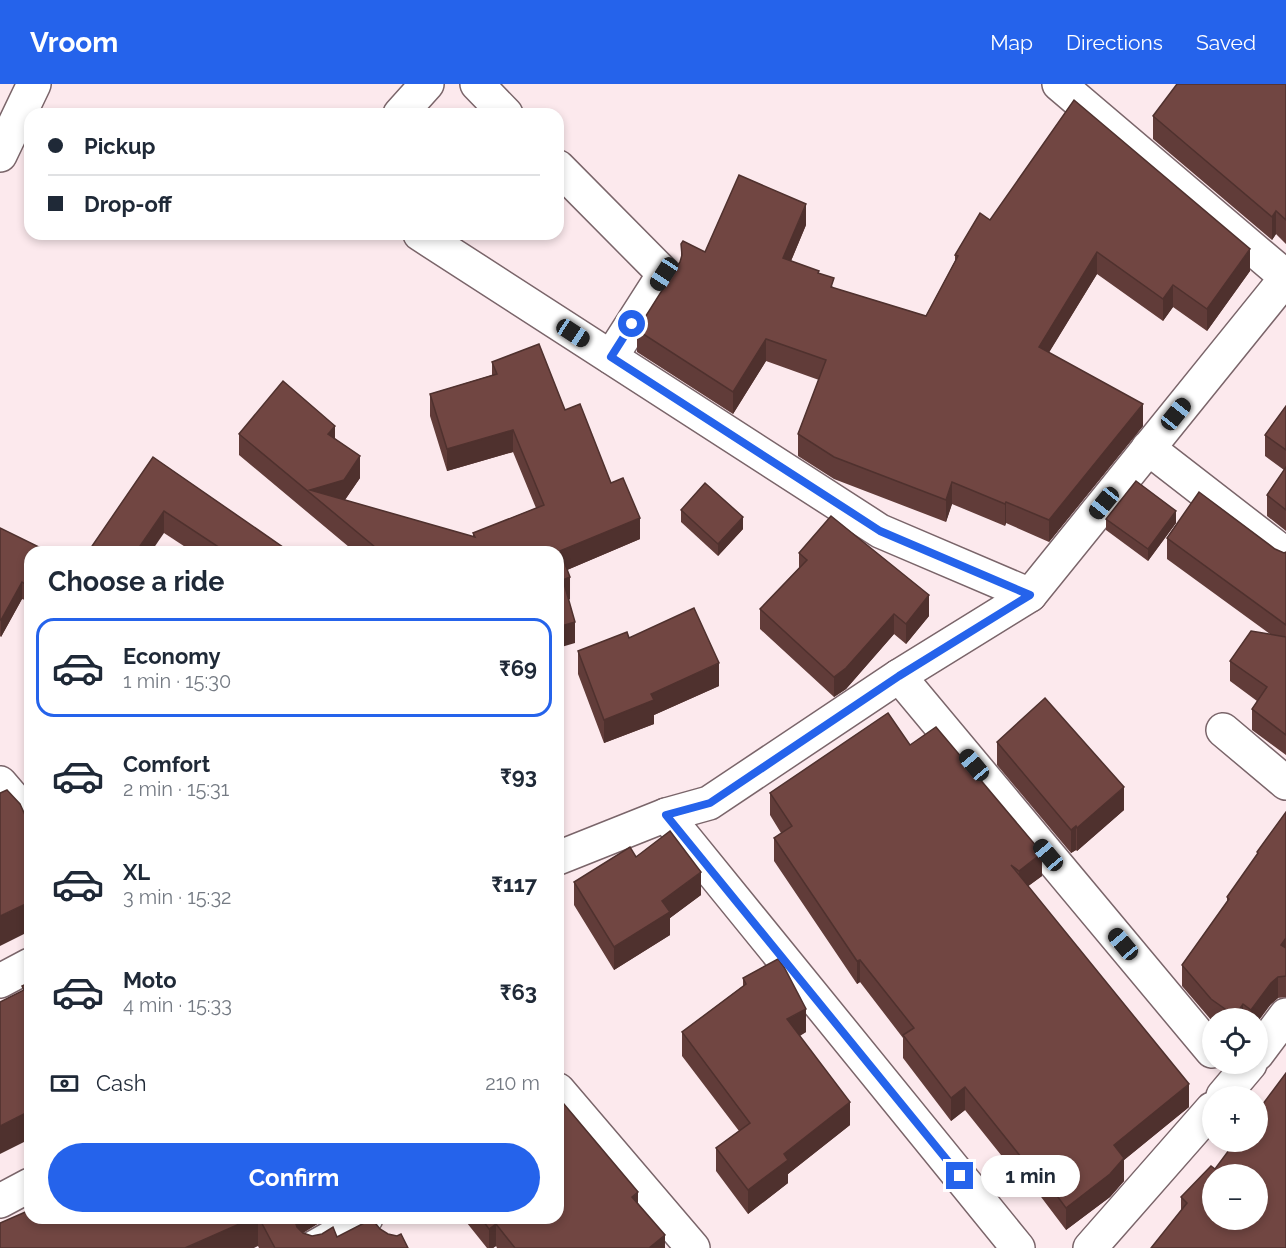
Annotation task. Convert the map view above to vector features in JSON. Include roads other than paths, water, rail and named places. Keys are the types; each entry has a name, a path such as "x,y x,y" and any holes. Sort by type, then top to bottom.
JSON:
{"street":[{"path":"0,155 34,84"},
{"path":"405,108 427,84"},
{"path":"477,84 500,108"},
{"path":"564,856 666,815 710,803 899,676 1030,595 1286,278 1059,84"},
{"path":"564,172 664,274 611,357"},
{"path":"429,240 880,531 1030,595"},
{"path":"1148,448 1286,555"},
{"path":"899,676 1202,1039"},
{"path":"1223,730 1286,783"},
{"path":"1,785 24,811"},
{"path":"666,815 1018,1248"},
{"path":"0,981 24,968"},
{"path":"1268,1039 1286,1015"},
{"path":"564,1097 693,1248"},
{"path":"1090,1248 1202,1120"},
{"path":"0,1201 24,1188"},
{"path":"313,1248 355,1224"}]}
